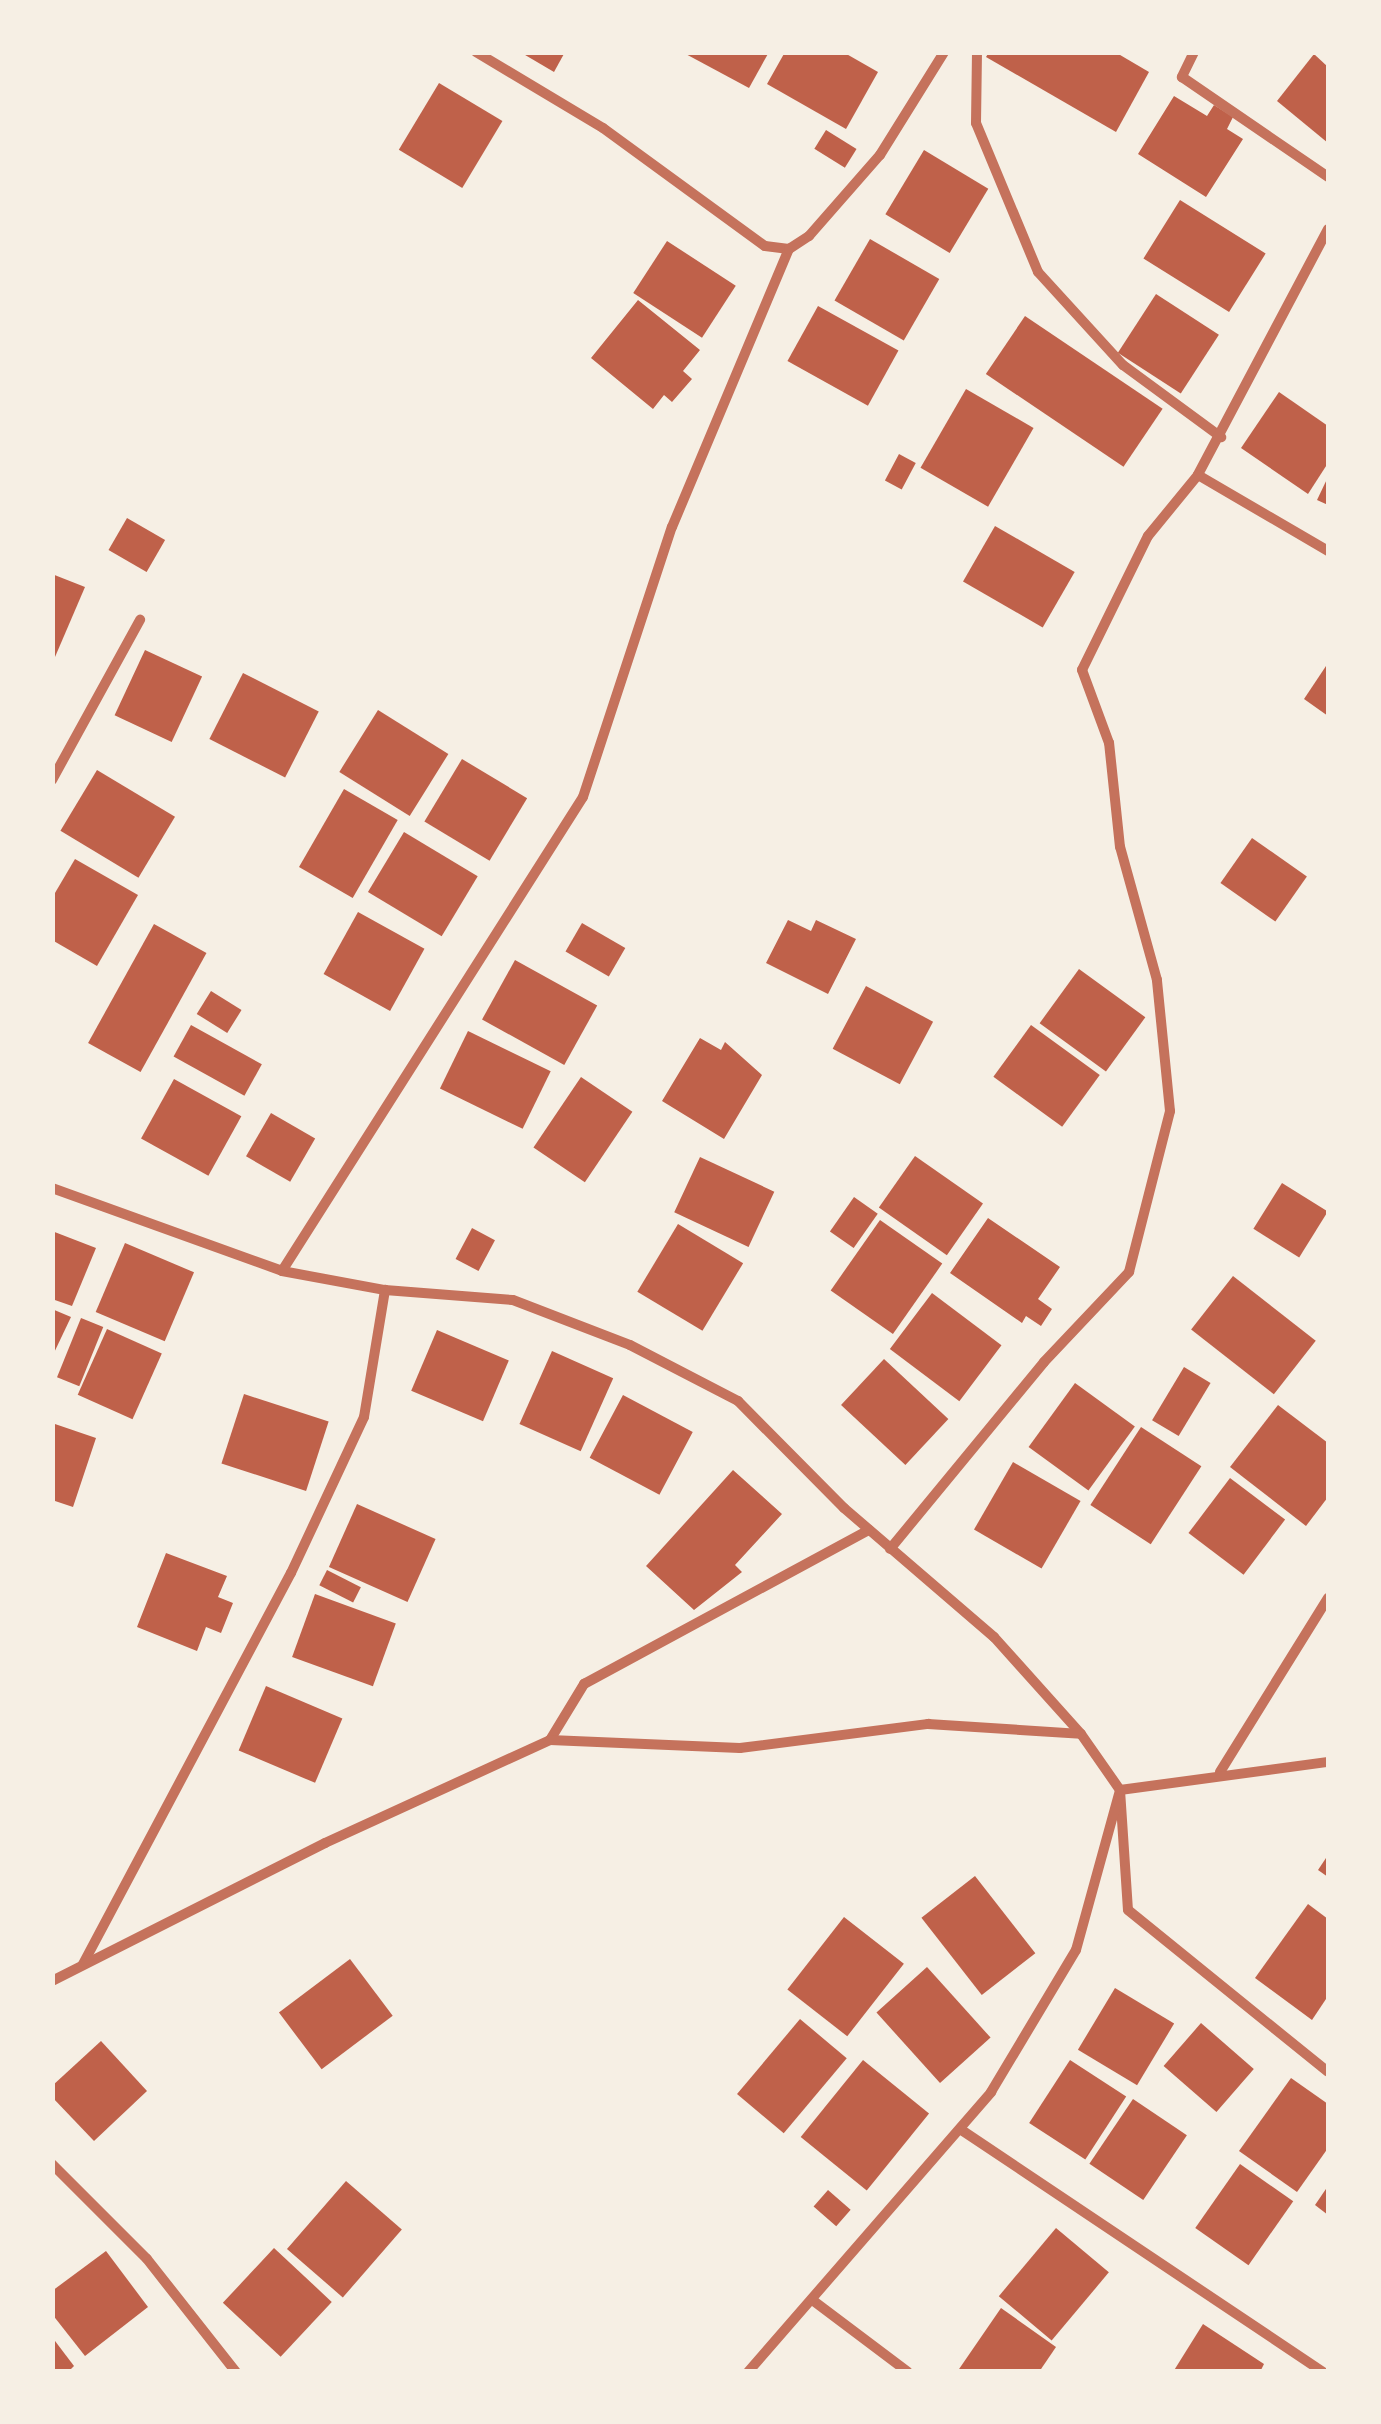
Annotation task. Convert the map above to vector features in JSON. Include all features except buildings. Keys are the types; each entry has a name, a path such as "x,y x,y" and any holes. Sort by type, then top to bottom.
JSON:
{"street":[{"path":"476,52 603,128 766,246 788,249"},
{"path":"282,1271 584,797 672,527 788,249 809,236 880,156 944,52"},
{"path":"977,52 976,123 1038,272 1123,364 1221,437"},
{"path":"1194,52 1182,77 1328,177"},
{"path":"890,1549 1044,1362 1129,1272 1170,1111 1156,980 1120,847 1109,743 1082,670 1148,536 1198,475 1221,437 1328,229"},
{"path":"1198,475 1328,550"},
{"path":"52,780 140,620"},
{"path":"52,1188 282,1271 385,1290 513,1300 630,1345 738,1401 869,1530 994,1637 1081,1734 1120,1790 1128,1910 1328,2072"},
{"path":"82,1966 291,1573 364,1417 385,1290"},
{"path":"550,1740 584,1684 869,1530"},
{"path":"1220,1772 1328,1598"},
{"path":"52,1981 550,1740 740,1748 928,1724 1081,1734"},
{"path":"1120,1790 1220,1772 1328,1762"},
{"path":"748,2372 815,2302 963,2130 1076,1950 1120,1790"},
{"path":"963,2130 1323,2372"},
{"path":"52,2164 148,2259 236,2372"},
{"path":"815,2302 908,2372"}]}
